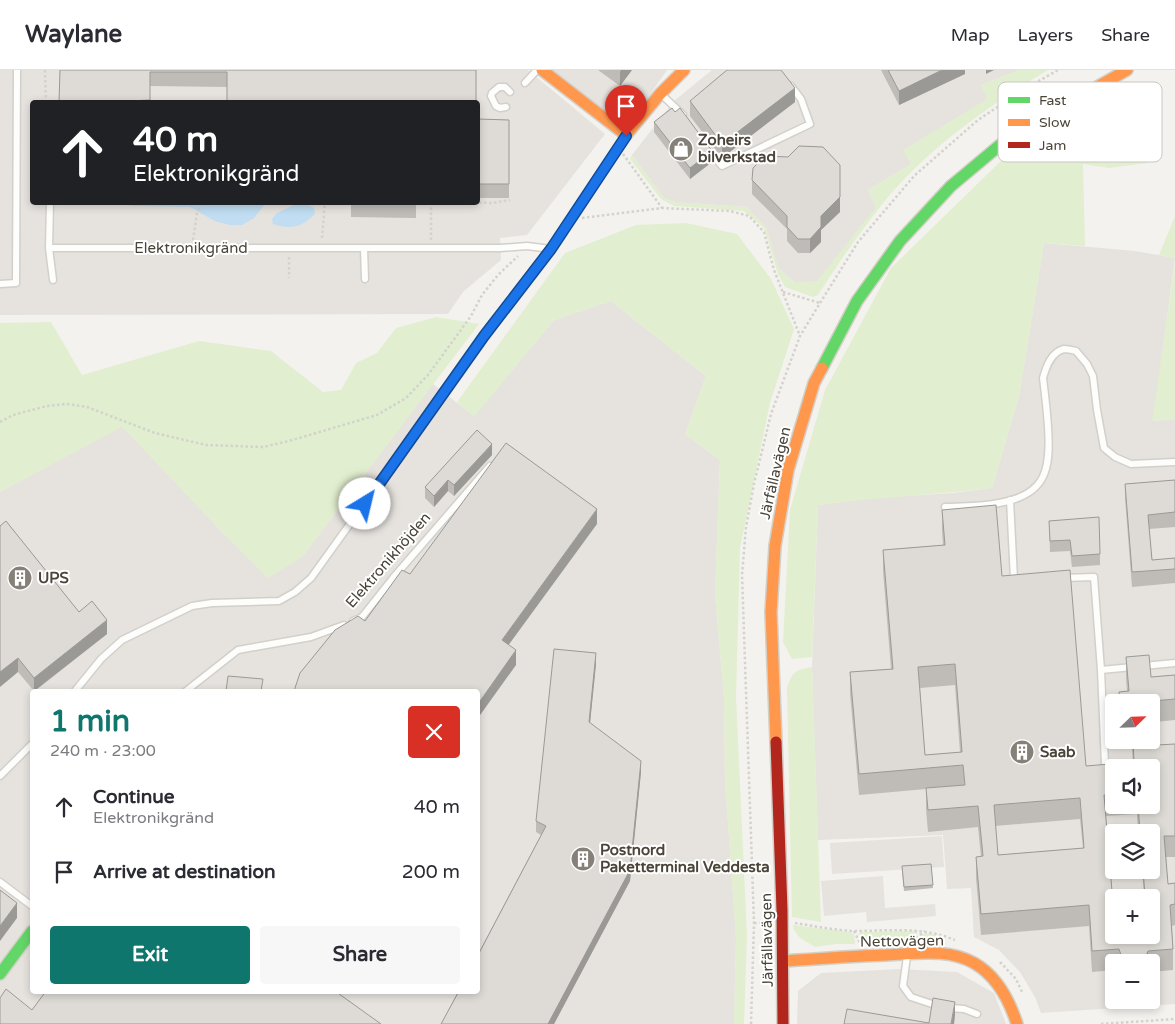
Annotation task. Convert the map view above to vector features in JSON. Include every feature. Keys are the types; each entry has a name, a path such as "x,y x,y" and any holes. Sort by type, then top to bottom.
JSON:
{"street":[{"path":"542,70 555,74 626,136 660,94 684,70"},
{"name":"Järfällavägen","path":"1106,82 1127,70"},
{"name":"Järfällavägen","path":"783,1024 783,961 771,612 775,546 788,470 814,383 857,300 900,241 951,186 998,147"},
{"path":"0,974 30,934"},
{"name":"Nettovägen","path":"783,961 907,954 961,956 981,967 992,976 1007,996 1017,1024"}],"lane":[{"path":"0,284 16,283 17,70"},
{"path":"525,83 537,70"},
{"path":"705,144 722,166 810,124 801,99 784,77"},
{"path":"506,107 500,108 496,106 491,96 496,89 508,90"},
{"path":"660,94 688,122"},
{"path":"683,115 690,109"},
{"path":"77,689 100,659 122,640 192,606 212,603 279,601 295,592 311,578 484,336 551,249 626,136"},
{"path":"50,205 49,248 53,280"},
{"name":"Elektronikgränd","path":"49,248 431,248 527,246 551,249"},
{"path":"364,248 365,279"},
{"path":"945,507 998,504 1017,498 1034,488 1044,477 1049,464 1049,446 1043,378 1046,367 1052,357 1063,349 1076,350 1087,364 1093,376 1096,410 1104,448 1115,457 1131,464 1175,462"},
{"name":"Elektronikhöjden","path":"189,689 238,650 311,637 362,617 393,578 495,460"},
{"path":"1010,500 1014,579 1024,579"},
{"path":"1054,578 1094,577 1101,670 1105,764"},
{"path":"1101,670 1175,663"},
{"path":"0,776 30,746"},
{"path":"0,882 30,904"},
{"path":"907,954 903,986 911,997 946,1008 977,1014"}],"path":[{"path":"45,70 46,100"},
{"path":"1037,82 1058,70"},
{"path":"751,1024 754,974 754,923 742,604 746,527 771,414 800,336 858,242 914,176 978,120 998,107"},
{"path":"618,148 662,208"},
{"path":"480,203 492,204 510,200"},
{"path":"192,247 195,220 201,205"},
{"path":"322,248 324,205"},
{"path":"431,205 431,248"},
{"path":"573,216 584,219 662,208 730,211 749,216 764,232 774,270 800,336"},
{"path":"0,422 13,415 47,406 67,404 88,407 155,433 206,445 264,447 377,415 406,398 428,375 471,316 482,295 498,275 527,246"},
{"path":"289,248 289,278"},
{"path":"783,292 820,303"},
{"path":"754,923 771,923"},
{"path":"793,923 851,931 902,929 940,933"},
{"path":"1101,1024 1175,1019"}],"shaded area":[{"path":"0,70 528,70 605,134 527,235 500,238 501,260 463,292 448,314 0,315"},
{"path":"0,70 17,70 17,106 0,106"},
{"path":"551,70 667,70 625,131"},
{"path":"712,70 1019,70 981,85 988,99 904,150 911,164 868,190 817,281 747,207 632,155 674,101"},
{"path":"526,105 531,111 536,106 583,142 578,148 584,154 541,210 534,205 529,212 510,200 510,159 515,157 515,143 511,142 508,113"},
{"path":"654,132 690,179 724,172 832,139 868,190 876,207 817,281 794,282 778,267 766,227 747,207 675,202 664,198 632,155"},
{"path":"16,171 16,253 0,254 0,172"},
{"path":"30,205 63,205 61,229 63,244 30,252"},
{"path":"1044,243 1135,251 1175,258 1153,421 1175,419 1175,1004 1160,1005 1160,954 1105,954 1105,1009 1041,1013 1035,997 1020,972 999,950 974,937 971,888 947,889 943,835 818,840 812,667 818,505 992,488 1019,396"},
{"path":"123,262 123,296 32,297 32,263"},
{"path":"235,262 455,262 455,295 235,295"},
{"path":"611,301 706,376 685,434 720,460 715,595 724,697 725,781 736,937 734,1024 0,1024 0,492 122,426 223,533 301,558 433,384 474,416 554,320"},
{"path":"191,641 209,655 176,689 94,689 135,642 171,668"},
{"path":"61,670 70,681 64,689 37,689"},
{"path":"18,672 32,689 30,689 30,730 0,767 0,687"},
{"path":"30,755 30,876 22,889 0,873 0,784"},
{"path":"942,836 944,867 832,874 830,843"},
{"path":"883,876 885,908 935,904 936,916 867,922 866,912 824,916 821,881"},
{"path":"900,969 957,972 994,993 1006,1024 797,1024 798,991 821,973"}],"green space":[{"path":"1019,70 1048,70 1029,82 998,82 998,102 937,148 898,186 848,250 818,295 813,297 785,287 778,274 764,228 744,211 674,206 661,199 630,159 632,155 664,198 675,202 747,207 766,227 778,267 794,282 876,207 868,190 911,164 903,150 987,99 981,85"},
{"path":"1000,162 1147,162 1109,168 1083,164 1085,246 1044,243 1019,396 992,488 818,505 812,657 792,659 783,642 790,510 825,390 891,268"},
{"path":"1175,216 1175,258 1159,255"},
{"path":"686,223 737,234 771,279 794,329 770,403 740,548 736,697 747,936 744,1024 734,1024 736,937 725,781 724,697 715,595 720,460 685,434 706,376 611,301 554,320 474,417 457,402 565,253 636,225"},
{"path":"1175,263 1175,419 1152,421"},
{"path":"436,317 479,324 301,558 268,578 122,427 0,492 0,323 51,322 82,375 199,341 271,351 323,392 341,390 356,363 377,353 396,328"},
{"path":"812,667 821,922 792,917 787,688 795,673"},
{"path":"793,925 850,932 854,935 855,944 815,947 800,938"},
{"path":"918,931 913,938 909,939 862,940 859,934 860,932"},
{"path":"925,933 936,935 938,942 918,939"}],"water":[{"path":"128,205 264,205 254,218 242,225 230,225 215,221 190,207"},
{"path":"294,205 308,205 314,208 315,214 301,224 285,227 273,224 272,219 277,213"}],"building":[{"path":"60,70 476,70 476,100 227,100 227,72 150,72 150,100 59,100"},
{"path":"727,70 781,70 795,88 722,144 690,101"},
{"path":"888,70 942,70 899,91"},
{"path":"672,108 675,112 680,108 712,151 690,168 654,122"},
{"path":"480,119 509,120 509,184 480,184"},
{"path":"799,146 823,147 840,165 840,197 821,216 821,227 810,239 798,239 787,227 787,216 752,180 753,168 765,156 788,157"},
{"path":"477,430 492,444 454,485 448,480 434,496 425,487"},
{"path":"506,443 597,509 502,640 516,650 480,701 480,689 295,689 300,673 335,630 358,616 365,621 402,570 410,574"},
{"path":"1175,480 1175,512 1148,515 1152,560 1175,558 1175,569 1132,572 1125,484"},
{"name":"Saab","path":"996,505 1002,576 1070,570 1086,766 1105,764 1105,879 1111,879 1112,889 1105,889 1105,944 1160,944 1160,889 1145,889 1144,879 1160,879 1160,824 1139,824 1139,814 1160,814 1160,759 1134,759 1133,749 1160,749 1160,745 1175,744 1175,836 1164,836 1168,884 1175,883 1175,904 1170,905 1173,949 1148,951 1147,954 1121,954 1119,949 1092,951 1089,905 981,914 976,857 983,856 978,806 928,810 926,788 965,785 963,765 859,774 850,672 893,669 883,550 945,545 942,510","holes":["955,664 962,752 925,755 918,667","1080,798 1084,848 998,855 994,805"]},
{"path":"1099,517 1100,554 1072,556 1070,540 1050,541 1049,521"},
{"name":"UPS","path":"6,521 79,612 92,601 107,620 34,678 18,658 0,672 0,526"},
{"name":"Postnord Paketterminal Veddesta","path":"554,649 596,653 589,722 641,761 630,870 548,1024 441,1024 457,994 480,994 480,951 546,826 536,821"},
{"name":"Saab","path":"1149,655 1151,677 1175,675 1175,699 1160,700 1160,694 1119,694 1119,692 1129,691 1126,657"},
{"path":"228,676 263,679 261,689 226,689"},
{"path":"931,864 933,885 904,887 902,866"},
{"path":"0,890 17,903 0,926"},
{"path":"6,989 32,1010 44,994 339,994 381,1024 0,1024 0,998"},
{"path":"933,998 955,1002 951,1024 844,1024 847,1009 929,1023"}],"traffic: fast":[{"path":"822,368 857,301 900,241 951,186 998,147"},
{"path":"0,974 30,934"}],"traffic: slow":[{"path":"542,70 626,135 660,94 684,70"},
{"path":"1106,82 1127,70"},
{"path":"776,742 771,612 775,546 788,470 814,383 822,368"},
{"path":"783,961 920,953 953,955 974,963 996,981 1006,997 1017,1024"}],"traffic: jam":[{"path":"776,742 782,910 783,1024"}],"place":[{"name":"Zoheirs bilverkstad","path":"681,149"},
{"name":"UPS","path":"20,578"},
{"name":"Saab","path":"1022,752"},
{"name":"Postnord Paketterminal Veddesta","path":"583,859"}],"route":[{"path":"365,504 484,336 551,249 626,136"}]}
